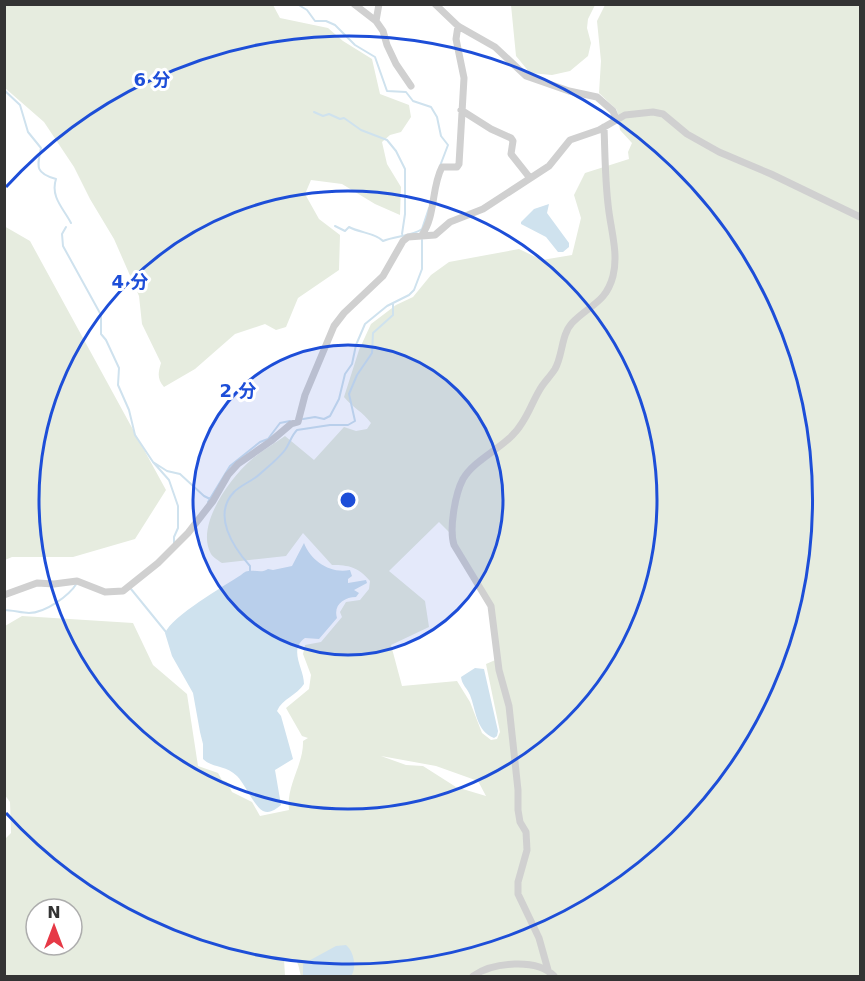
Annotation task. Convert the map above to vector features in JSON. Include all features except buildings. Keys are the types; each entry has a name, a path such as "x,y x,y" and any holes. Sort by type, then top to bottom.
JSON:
{"street":[{"path":"354,4 376,21 383,31 396,64 411,86"},
{"path":"376,21 380,4"},
{"path":"435,4 458,26 495,47 526,76 569,91 597,97 613,111 616,119"},
{"path":"422,235 429,219 438,175 442,167 457,167 459,164 464,78 456,39 458,26"},
{"path":"461,110 490,129 511,138 513,141 511,154 530,178"},
{"path":"4,595 37,583 54,584 78,581 105,592 123,591 174,548 202,516 228,475 238,464 291,424 298,422 305,394 334,326 344,313 383,276 403,241 408,237 435,235 450,222 483,209 549,166 570,140 604,127 625,115 653,112 663,114 687,134 719,152 861,217"},
{"path":"548,970 539,938 518,894 518,882 526,850 526,831 520,822 518,810 518,790 508,706 500,670 491,606 459,554 451,535 458,491 464,478 499,448 522,424 538,392 555,369 566,332 572,323 602,299 609,288 615,266 608,203 604,127"},
{"path":"473,976 485,970 526,963 548,970 554,976"}],"shaded area":[{"path":"4,5 273,5 280,18 328,28 343,41 372,59 380,94 409,105 411,117 401,132 390,135 382,142 387,164 401,187 400,215 375,204 342,184 311,180 305,194 319,219 340,235 339,270 298,298 286,327 276,330 265,324 235,334 195,369 164,387 159,376 161,363 142,324 139,296 114,239 74,167 44,122 5,88"},
{"path":"511,5 595,5 588,19 587,28 591,43 588,56 570,71 552,75 530,73 516,56"},
{"path":"605,5 860,5 860,976 301,976 297,962 289,958 284,959 285,976 5,976 4,840 11,833 10,802 4,794 5,626 22,616 133,623 153,665 187,694 198,766 218,773 222,780 227,782 232,792 252,802 260,816 289,810 290,792 301,758 303,741 308,738 302,736 286,708 309,689 311,675 303,654 305,645 321,642 342,617 340,612 346,602 360,600 369,589 370,581 353,568 332,565 303,533 286,556 222,563 211,554 207,543 211,517 225,490 243,468 285,436 314,460 344,427 356,431 367,429 371,423 344,397 359,350 371,324 396,305 413,297 431,275 449,262 519,249 542,260 572,255 581,218 574,195 585,173 629,159 628,152 632,143 620,130 617,110 599,93 601,61 597,21","holes":["439,522 452,535 493,607 500,658 486,664 500,732 497,739 491,740 482,733 470,702 457,681 402,686 391,645 429,627 425,601 389,571","381,756 436,766 478,781 486,796 456,787 423,766 406,765"]},
{"path":"4,226 30,241 166,490 135,539 73,557 12,557 5,560"}],"water":[{"path":"549,204 547,213 569,243 569,247 563,252 558,252 546,237 521,224 534,209"},
{"path":"304,543 311,555 322,565 335,570 350,570 352,576 348,579 348,583 366,580 367,583 354,590 359,593 356,597 347,598 338,606 337,618 319,639 305,638 300,643 297,654 304,684 282,703 277,711 281,716 293,759 275,770 281,805 273,811 266,812 256,805 233,772 203,759 203,744 193,693 172,656 165,633 177,618 244,572 292,566"},
{"path":"475,668 484,669 498,731 494,738 488,735 480,725 461,677"},
{"path":"346,945 354,960 351,976 303,976 303,964 336,946"}],"waterway":[{"path":"297,4 307,10 315,21 326,21 335,25 355,45 375,57 387,91 406,92 413,101 431,107 437,117 441,136 448,145 440,166"},
{"path":"4,90 20,105 28,132 41,148 39,168 44,174 56,179 56,197 71,223"},
{"path":"314,112 323,116 329,114 340,119 344,118 361,130 387,140 396,151 405,169 405,214 402,234"},
{"path":"422,229 429,208"},
{"path":"335,226 345,231 349,227 376,236 383,241 422,229"},
{"path":"66,227 62,234 63,246 101,315 101,334 119,368 118,385 129,410 135,435 153,462 167,471 180,474 210,499"},
{"path":"303,419 315,417 324,419 330,416 339,399 345,374 352,364 356,345 365,324 387,306 414,290 422,269 422,240"},
{"path":"250,571 250,566 237,550 227,530 225,511 228,501 237,489 258,476 280,456 297,430 348,425 355,421 349,394 357,375 372,353 373,333 393,315 393,303"},
{"path":"208,502 230,466 260,442 268,439 280,423 290,421"},
{"path":"153,462 169,480 178,506 178,528 174,543"},
{"path":"4,610 29,613 42,610 63,598 77,583"},
{"path":"131,589 166,632"}]}
